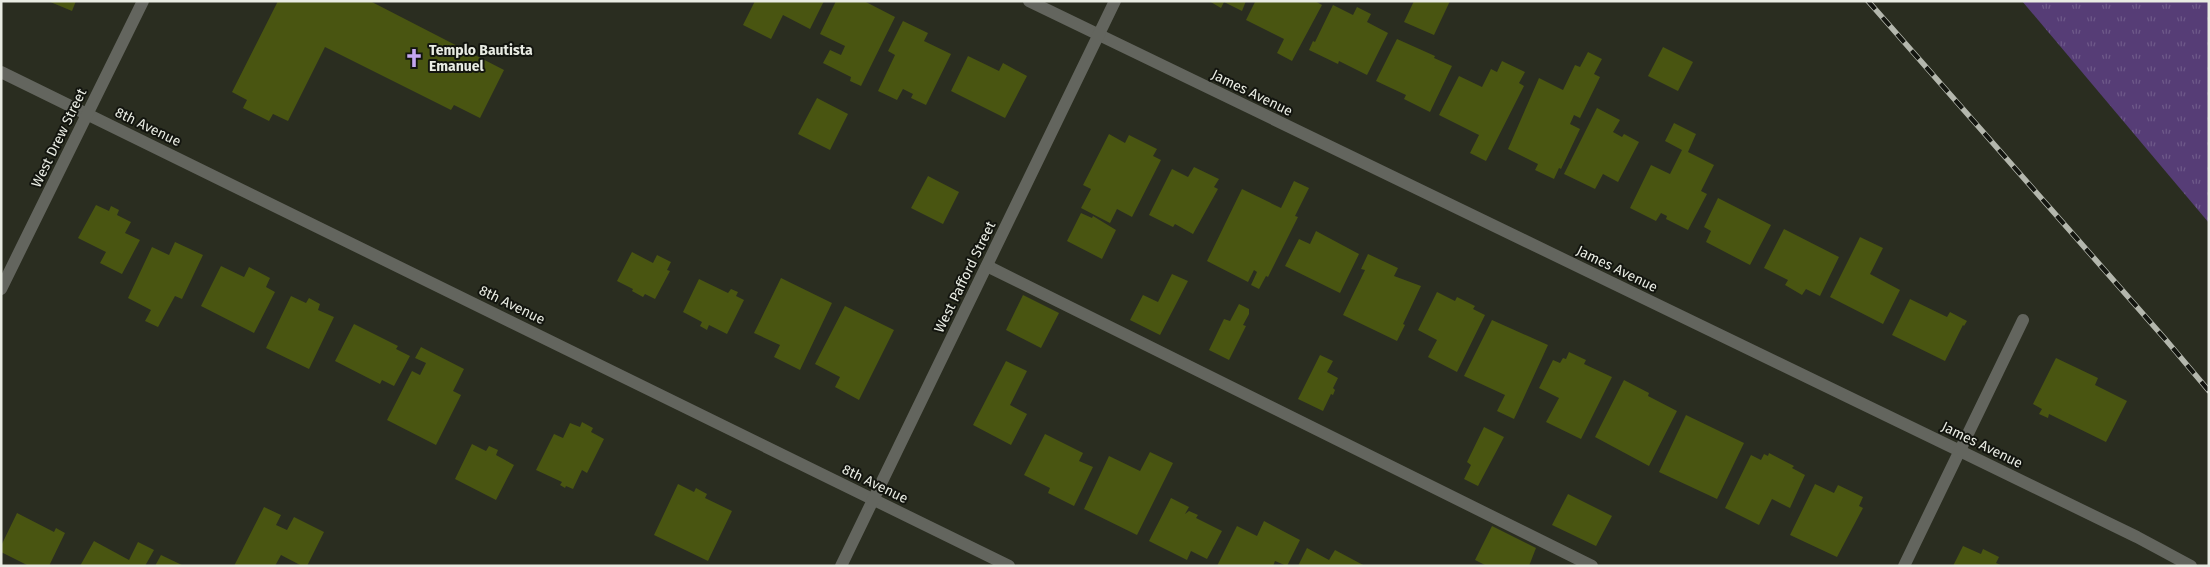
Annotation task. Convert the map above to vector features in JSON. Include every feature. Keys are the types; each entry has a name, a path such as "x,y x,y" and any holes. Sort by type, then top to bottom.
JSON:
{"street":[{"name":"West Drew Street","path":"1,289 143,1"},
{"name":"James Avenue","path":"1029,1 2137,537 2191,566"},
{"name":"West Pafford Street","path":"841,566 1115,1"},
{"name":"8th Avenue","path":"1,72 1009,566"},
{"path":"987,266 1592,566"},
{"path":"1904,566 2023,320"}],"green space":[{"path":"2022,1 2209,1 2209,223"}],"building":[{"path":"48,1 76,1 72,11"},
{"name":"Templo Bautista Emanuel","path":"278,1 370,1 504,70 480,118 454,105 451,110 325,47 288,121 273,114 269,121 243,108 247,100 232,92"},
{"path":"755,1 824,1 810,29 783,15 771,39 743,25"},
{"path":"836,1 864,1 895,17 861,86 850,81 851,77 823,63 830,50 841,55 845,46 820,34"},
{"path":"1209,1 1246,1 1242,11 1224,2 1221,8"},
{"path":"1315,1 1322,5 1292,61 1277,53 1284,39 1246,20 1255,2"},
{"path":"1414,1 1450,1 1434,35 1404,22"},
{"path":"1333,5 1353,15 1357,7 1371,14 1367,22 1388,33 1367,75 1339,61 1338,64 1309,50 1313,41 1315,42"},
{"path":"903,21 928,33 924,41 951,54 926,105 911,98 913,94 903,89 897,100 878,91 895,55 888,51"},
{"path":"1397,39 1452,66 1430,112 1404,99 1406,95 1376,81"},
{"path":"1663,47 1693,62 1678,91 1648,76"},
{"path":"1588,52 1602,59 1594,74 1600,77 1580,118 1574,115 1570,124 1580,129 1561,169 1559,168 1554,179 1535,170 1538,164 1508,149 1539,78 1563,90 1575,65 1580,67"},
{"path":"968,56 999,71 1003,63 1027,76 1005,118 951,91"},
{"path":"1502,61 1525,72 1519,83 1524,86 1486,161 1470,153 1479,135 1439,115 1459,76 1482,87 1491,69 1497,72"},
{"path":"817,98 848,114 830,150 798,134"},
{"path":"1597,108 1620,120 1613,132 1622,137 1624,134 1639,142 1618,182 1603,174 1595,189 1564,174"},
{"path":"1674,123 1696,134 1688,152 1714,165 1701,191 1707,194 1688,230 1666,219 1667,216 1661,213 1656,221 1630,208 1651,165 1670,174 1682,150 1665,141"},
{"path":"1109,134 1125,143 1129,135 1157,149 1153,156 1161,160 1132,217 1117,209 1110,223 1081,208 1091,189 1083,185"},
{"path":"1194,167 1219,179 1214,187 1218,189 1193,234 1175,224 1173,227 1149,215 1172,169 1188,177"},
{"path":"928,176 959,192 943,224 911,208"},
{"path":"1294,181 1309,188 1295,216 1298,217 1268,277 1266,276 1259,289 1251,285 1257,272 1254,270 1248,282 1207,261 1242,189 1281,208"},
{"path":"1718,198 1771,225 1750,265 1706,242 1711,231 1704,227"},
{"path":"96,205 109,211 111,206 119,210 117,215 131,222 125,233 140,240 122,274 100,263 106,252 78,238"},
{"path":"1081,213 1092,218 1093,216 1116,230 1102,259 1067,241"},
{"path":"1784,229 1839,257 1820,296 1806,289 1802,295 1785,285 1788,280 1764,268"},
{"path":"1316,231 1359,254 1340,293 1285,266 1299,239 1310,244"},
{"path":"1860,237 1883,248 1870,274 1900,290 1883,324 1830,297"},
{"path":"175,242 203,255 182,299 175,296 158,327 145,321 151,310 128,298 152,247 169,255"},
{"path":"632,252 653,263 657,255 671,262 667,270 670,271 655,299 645,294 643,297 632,291 633,289 617,281"},
{"path":"1368,254 1398,268 1394,276 1421,286 1397,341 1343,315 1365,270 1361,269"},
{"path":"221,266 244,277 249,267 270,278 266,287 275,292 254,333 201,306"},
{"path":"1172,274 1188,281 1160,335 1130,320 1143,295 1158,302"},
{"path":"781,278 832,303 800,370 774,357 780,345 754,333"},
{"path":"699,279 728,293 731,289 738,292 736,296 744,300 727,334 709,325 707,330 700,326 702,322 683,312"},
{"path":"1437,292 1455,301 1457,297 1475,306 1473,309 1485,315 1457,372 1428,357 1437,340 1418,330"},
{"path":"1023,295 1059,313 1041,348 1006,330"},
{"path":"291,296 306,303 309,298 320,304 318,310 334,317 309,369 266,348"},
{"path":"1910,299 1947,317 1950,312 1967,321 1963,325 1945,361 1892,335"},
{"path":"1239,304 1249,309 1249,314 1243,325 1246,326 1229,360 1209,350 1224,319 1230,321"},
{"path":"845,306 894,330 859,400 835,387 840,377 815,364"},
{"path":"1492,320 1548,345 1514,419 1497,411 1505,395 1464,376"},
{"path":"354,324 398,346 396,349 410,356 394,386 382,380 380,384 335,361"},
{"path":"421,347 464,369 453,391 461,395 436,445 387,420 412,371 420,375 426,363 415,358"},
{"path":"1569,352 1586,360 1584,364 1612,377 1581,439 1546,422 1559,398 1539,388 1553,360 1560,363 1563,358 1566,359"},
{"path":"1320,355 1333,361 1327,372 1338,378 1333,388 1335,390 1333,395 1331,394 1323,411 1298,399"},
{"path":"2056,358 2098,378 2095,385 2127,401 2106,442 2049,414 2048,418 2039,414 2042,409 2033,404"},
{"path":"1006,361 1027,371 1010,405 1027,414 1011,445 973,425"},
{"path":"1624,380 1649,393 1648,396 1677,411 1649,466 1595,437"},
{"path":"1686,415 1744,443 1717,499 1659,472"},
{"path":"582,422 593,428 591,432 604,439 587,473 582,470 573,489 566,486 565,488 560,485 562,482 536,470 554,434 563,438 570,423 580,427"},
{"path":"1484,427 1504,437 1478,486 1464,479 1471,465 1467,462"},
{"path":"1045,434 1083,453 1079,461 1093,467 1074,506 1048,493 1050,488 1024,475"},
{"path":"472,444 486,451 489,446 498,450 496,455 514,465 496,500 455,479"},
{"path":"1150,452 1173,463 1137,535 1084,509 1109,456 1140,471"},
{"path":"1769,453 1794,466 1792,468 1805,475 1790,508 1772,499 1759,525 1725,508 1751,455 1761,460 1764,454 1768,456"},
{"path":"678,484 694,492 696,488 707,494 705,498 732,511 708,561 654,535"},
{"path":"1815,484 1834,493 1838,485 1863,497 1859,506 1863,508 1837,557 1790,535"},
{"path":"1568,494 1612,516 1596,546 1552,525"},
{"path":"1171,498 1189,507 1185,514 1189,511 1198,515 1196,518 1222,531 1207,559 1191,551 1187,560 1149,541"},
{"path":"264,507 281,515 276,525 287,530 294,517 324,532 307,566 302,566 281,555 275,566 234,566"},
{"path":"17,513 54,532 56,528 65,533 49,566 29,566 1,552 1,546"},
{"path":"1264,521 1300,540 1287,566 1275,561 1273,566 1217,566 1237,526 1257,536"},
{"path":"1492,526 1536,548 1529,566 1487,566 1475,560"},
{"path":"94,541 129,560 138,542 154,550 145,566 80,566"},
{"path":"1963,546 1981,554 1983,549 1999,557 1996,563 2003,566 1953,566"},
{"path":"1307,548 1329,560 1335,550 1365,566 1298,566"},
{"path":"161,555 184,566 155,566"}],"railway":[{"path":"1868,1 2209,391"}],"place":[{"name":"Templo Bautista Emanuel","path":"414,58"}]}
